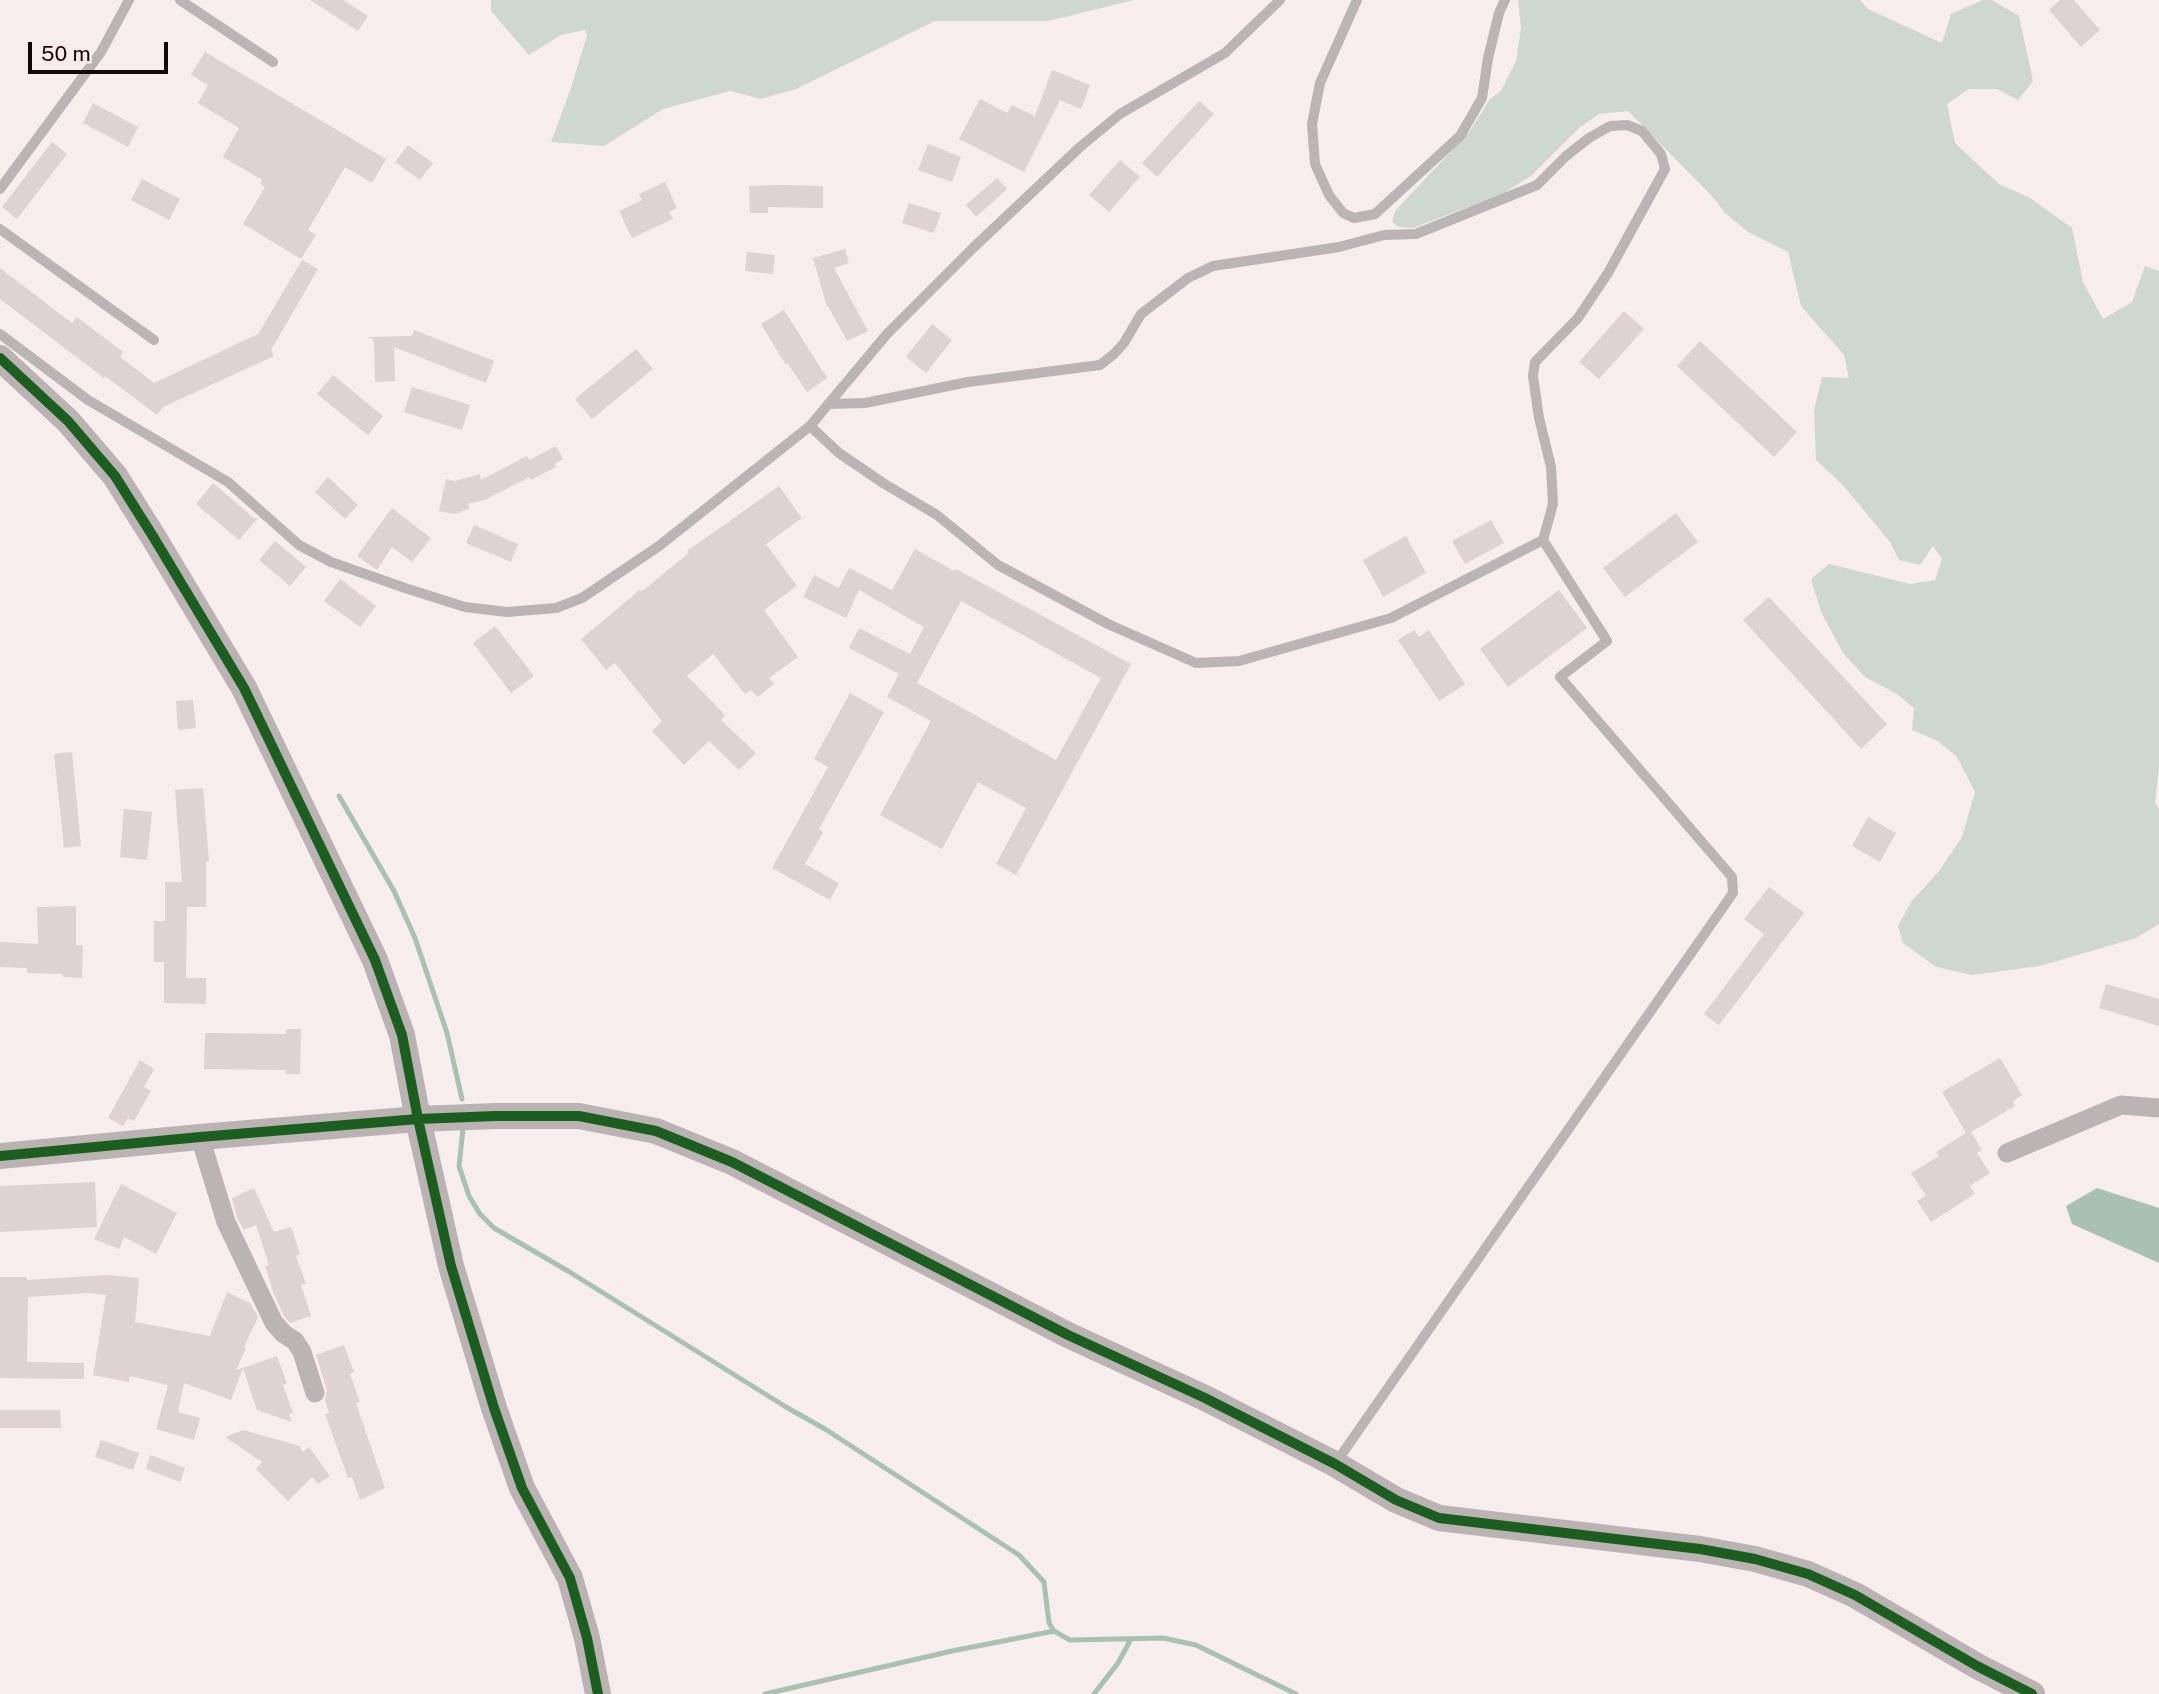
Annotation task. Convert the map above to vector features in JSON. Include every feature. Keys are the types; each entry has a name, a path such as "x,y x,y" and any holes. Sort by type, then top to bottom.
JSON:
{"street":[{"path":"0,358 68,421 115,476 244,688 374,960 402,1035 451,1266 494,1408 522,1488 570,1578 587,1638 598,1694"},
{"path":"2007,1153 2121,1105 2159,1108"},
{"path":"0,1156 418,1119 496,1116 579,1116 656,1131 732,1162 1068,1335 1205,1398 1335,1464 1396,1500 1439,1518 1700,1549 1755,1559 1808,1574 1855,1595 1977,1666 2032,1694"},
{"path":"200,1137 226,1222 274,1323 295,1341 302,1352 315,1393"}],"lane":[{"path":"0,189 102,52 129,0"},
{"path":"180,0 273,62"},
{"path":"0,334 88,400 228,482 299,545 331,562 465,607 507,612 556,608 582,598 659,546 810,426 887,334 1080,147 1120,114 1225,53 1280,0"},
{"path":"1357,0 1320,83 1312,124 1315,163 1329,195 1343,213 1354,218 1375,214 1460,136 1482,98 1499,13 1506,0"},
{"path":"810,426 839,453 883,484 937,515 998,565 1108,624 1196,663 1238,661 1391,618 1543,540 1553,504 1551,467 1539,418 1533,376 1535,362 1578,318 1615,263 1665,169 1661,154 1643,131 1627,125 1609,126 1589,138 1537,185 1416,234 1384,235 1339,247 1213,266 1188,278 1141,314 1124,343 1100,365 968,382 865,403 829,404"},
{"path":"0,229 154,340"},
{"path":"1335,1464 1733,893 1732,877 1560,677 1607,641 1543,540"}],"shaded area":[{"path":"491,0 1134,0 1048,21 935,21 796,89 761,99 730,91 663,109 604,146 551,142 571,88 587,35 585,30 561,35 529,55 491,11"},
{"path":"1518,0 1860,0 1868,9 1942,43 1951,14 1983,0 1992,0 2019,16 2033,81 2018,100 1997,89 1969,89 1947,104 1955,143 1999,184 2030,198 2072,228 2083,282 2103,319 2132,302 2145,266 2159,271 2159,767 2155,802 2159,810 2159,924 2136,938 2040,966 1972,975 1936,967 1903,943 1898,926 1911,902 1939,871 1962,837 1975,792 1957,757 1938,741 1912,730 1914,708 1897,694 1865,677 1843,653 1821,612 1811,579 1829,564 1910,584 1935,580 1942,559 1933,546 1920,565 1899,560 1890,542 1842,484 1816,460 1814,410 1822,377 1849,378 1844,355 1801,306 1788,252 1748,232 1725,213 1711,195 1628,111 1599,114 1579,128 1531,176 1502,194 1413,228 1399,227 1392,222 1395,211 1469,132 1490,99 1501,91 1516,61 1521,28"},
{"path":"2097,1188 2159,1208 2159,1263 2072,1224 2066,1206"}],"building":[{"path":"310,0 343,0 368,16 358,31"},
{"path":"2060,0 2074,0 2100,30 2081,47 2049,10"},
{"path":"205,52 386,159 372,183 345,167 308,230 316,235 301,259 243,224 265,187 260,184 262,180 223,157 239,128 198,103 208,85 191,75"},
{"path":"1052,70 1090,85 1081,109 1060,100 1024,172 959,139 980,99 1007,113 1012,105 1035,116"},
{"path":"1199,101 1214,114 1157,177 1142,163"},
{"path":"93,103 138,127 128,147 83,123"},
{"path":"52,142 67,154 17,219 2,207"},
{"path":"928,144 961,157 952,182 918,170"},
{"path":"408,145 433,163 420,180 395,162"},
{"path":"1120,160 1140,177 1109,212 1089,195"},
{"path":"997,178 1007,189 976,217 966,205"},
{"path":"142,179 180,199 169,220 131,200"},
{"path":"665,182 677,208 669,212 673,219 632,238 619,211 642,200 639,194"},
{"path":"749,186 823,186 823,208 768,207 768,213 750,213"},
{"path":"909,203 941,213 934,233 902,223"},
{"path":"845,249 849,263 834,268 868,331 847,341 827,307 813,258"},
{"path":"747,252 775,255 773,274 745,271"},
{"path":"302,260 318,269 271,350 274,356 163,407 157,415 0,299 0,268 72,323 77,317 123,352 120,357 154,383 258,334"},
{"path":"784,310 827,378 807,392 788,364 786,365 761,324"},
{"path":"1624,311 1644,329 1599,379 1579,362"},
{"path":"932,324 952,340 926,373 906,357"},
{"path":"414,330 494,361 486,383 394,347 395,381 375,382 374,340 368,337 412,336"},
{"path":"1700,341 1797,432 1774,457 1677,366"},
{"path":"636,349 653,369 592,419 575,399"},
{"path":"333,375 383,416 368,435 317,394"},
{"path":"412,387 470,405 462,430 404,412"},
{"path":"556,446 563,459 554,464 556,467 531,480 529,477 487,499 468,504 469,509 454,514 439,511 446,479 455,481 480,474 481,480 527,456 529,460"},
{"path":"328,477 358,505 345,519 315,492"},
{"path":"213,483 254,518 258,518 239,540 196,504"},
{"path":"779,486 802,518 766,544 797,586 764,610 798,657 769,678 774,684 758,697 751,690 745,694 713,654 687,676 725,715 721,720 756,753 739,770 709,741 684,765 652,731 662,721 615,663 606,670 581,639 689,553 687,551"},
{"path":"392,508 431,538 412,562 392,547 377,570 357,556"},
{"path":"1676,513 1698,542 1625,597 1603,568"},
{"path":"1491,520 1504,543 1465,564 1452,541"},
{"path":"474,525 518,544 511,562 466,543"},
{"path":"1406,536 1426,573 1383,597 1363,560"},
{"path":"275,541 306,567 290,586 259,560"},
{"path":"915,549 1131,664 1016,875 996,864 1026,808 978,782 942,849 880,815 931,721 887,697 899,674 849,648 859,628 910,654 924,627 859,590 846,618 803,597 814,575 839,588 849,568 892,590","holes":["961,601 1101,678 1056,760 917,683"]},
{"path":"340,579 376,606 360,627 324,601"},
{"path":"1559,590 1587,628 1508,687 1480,649"},
{"path":"1769,597 1887,724 1861,749 1743,620"},
{"path":"495,626 534,676 511,693 473,643"},
{"path":"1414,630 1419,637 1429,630 1465,684 1439,701 1398,640"},
{"path":"850,693 884,712 819,829 823,832 805,864 839,883 830,900 772,868 828,767 814,759"},
{"path":"193,700 196,728 178,730 176,701"},
{"path":"72,752 81,846 64,848 54,754"},
{"path":"203,788 209,861 206,861 206,907 187,907 186,978 206,978 206,1004 164,1003 164,962 154,962 154,921 165,921 165,882 182,882 175,790"},
{"path":"124,809 152,812 147,860 120,857"},
{"path":"1868,817 1896,833 1880,862 1852,846"},
{"path":"1769,887 1804,913 1719,1025 1704,1014 1764,934 1744,919"},
{"path":"76,906 76,945 83,945 82,978 63,977 63,974 27,973 27,968 0,967 0,942 38,944 37,907"},
{"path":"2106,984 2159,999 2159,1026 2099,1008"},
{"path":"286,1029 301,1029 300,1074 286,1074 286,1070 204,1069 205,1033 286,1034"},
{"path":"2000,1058 2022,1095 2013,1101 2015,1106 1971,1132 1982,1150 1977,1153 1990,1173 1970,1186 1975,1194 1931,1222 1917,1201 1926,1196 1911,1173 1939,1156 1936,1152 1966,1133 1942,1092"},
{"path":"140,1060 154,1069 144,1087 151,1091 134,1121 128,1118 123,1126 108,1118"},
{"path":"95,1182 97,1227 0,1232 0,1186"},
{"path":"121,1184 177,1213 156,1254 124,1237 119,1249 94,1239"},
{"path":"254,1188 274,1232 291,1227 300,1254 296,1256 306,1284 301,1285 311,1316 290,1323 284,1316 265,1266 269,1265 256,1225 244,1230 237,1218 232,1198"},
{"path":"106,1275 139,1278 135,1322 210,1336 227,1292 251,1304 258,1317 236,1370 243,1368 231,1400 184,1383 178,1412 200,1418 194,1440 156,1429 168,1385 130,1376 129,1382 93,1375 106,1295 88,1293 28,1297 27,1362 84,1363 84,1379 0,1378 0,1277 27,1277 27,1280"},
{"path":"344,1345 354,1372 350,1374 360,1402 356,1403 385,1488 360,1500 352,1477 348,1478 325,1414 329,1413 325,1400 327,1390 316,1355"},
{"path":"277,1356 287,1383 283,1385 293,1413 289,1414 292,1422 257,1410 243,1368"},
{"path":"0,1410 60,1410 61,1428 0,1428"},
{"path":"243,1430 300,1446 302,1452 309,1447 330,1476 318,1484 312,1477 288,1501 256,1469 262,1462 225,1437"},
{"path":"101,1440 139,1453 133,1470 95,1457"},
{"path":"150,1455 185,1468 180,1482 146,1469"}],"waterway":[{"path":"339,796 394,891 415,938 447,1033 462,1099"},
{"path":"463,1129 459,1166 469,1196 480,1214 494,1228 825,1429 1019,1555 1044,1582 1049,1623 1054,1631 1070,1640 1163,1638 1196,1645 1296,1694"},
{"path":"765,1694 952,1651 1054,1631"},
{"path":"1094,1694 1118,1663 1130,1641"}],"cycle path":[{"path":"0,358 68,421 115,476 154,538 244,688 375,960 402,1035 451,1266 494,1408 522,1488 570,1578 587,1638 598,1694"},
{"path":"0,1156 418,1119 496,1116 579,1116 656,1131 732,1162 1068,1335 1205,1398 1335,1464 1396,1500 1439,1518 1700,1549 1755,1559 1808,1574 1855,1595 1977,1666 2032,1694"}]}
